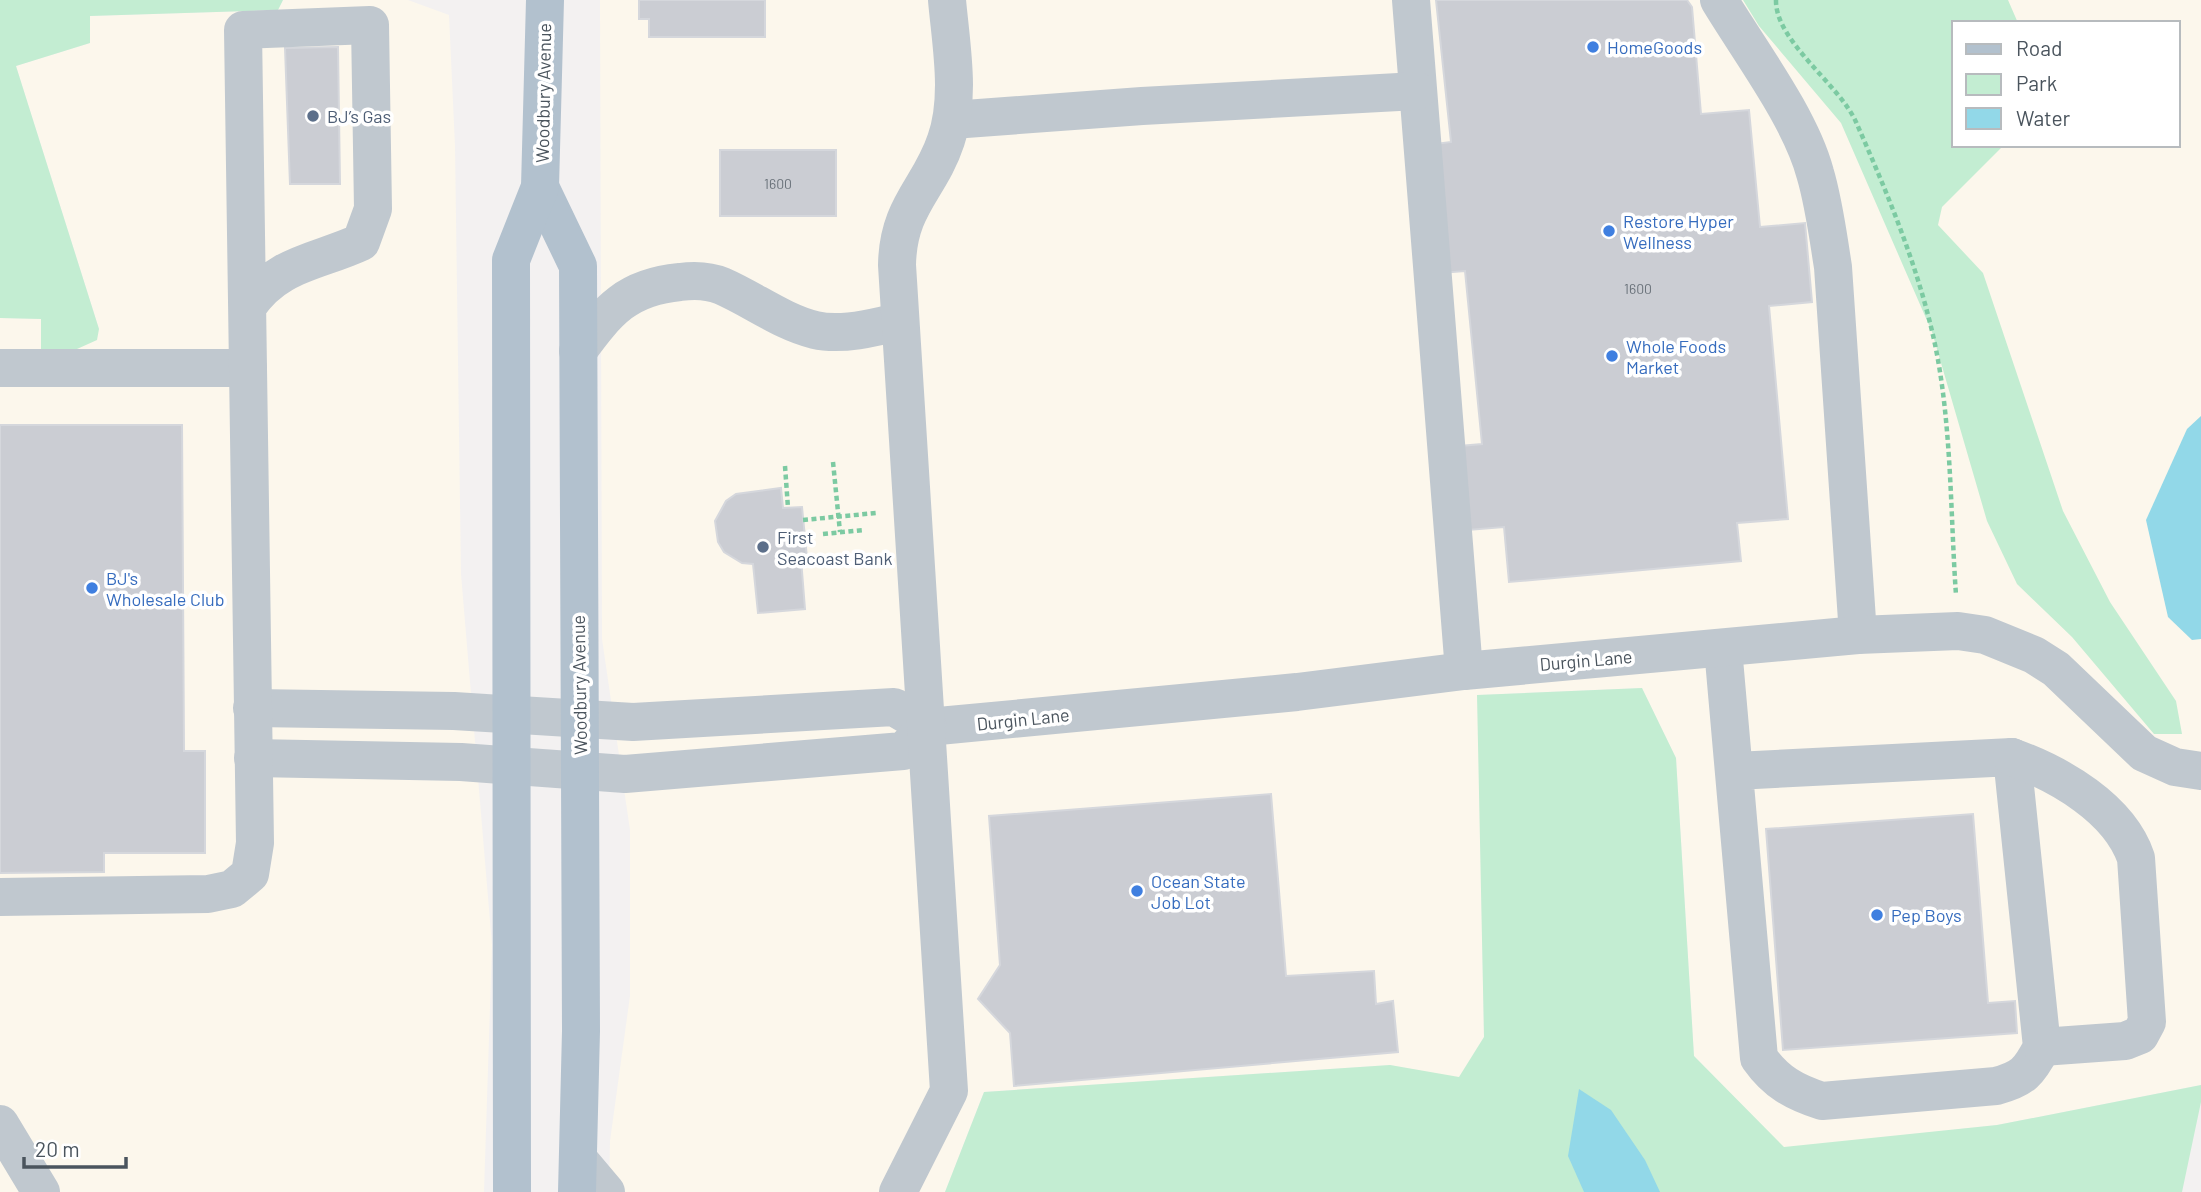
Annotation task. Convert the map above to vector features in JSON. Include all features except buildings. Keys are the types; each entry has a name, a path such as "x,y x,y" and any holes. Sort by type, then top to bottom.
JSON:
{"main road":[{"name":"Woodbury Avenue","path":"512,1192 511,260 540,187 545,0"},
{"name":"Woodbury Avenue","path":"540,187 578,266 578,1176"}],"street":[{"path":"898,1192 949,1091 897,256 904,222 914,198 939,159 952,120 952,64 947,0"},
{"path":"1411,0 1464,671"},
{"path":"1719,0 1789,116 1815,170 1833,267 1858,635"},
{"path":"0,897 208,894 232,889 250,874 255,843 243,30 370,25 373,209 370,225 361,242 294,266 260,289 248,306"},
{"path":"952,120 1142,106 1418,91"},
{"path":"578,351 604,315 623,300 639,290 682,281 719,285 787,321 818,331 872,329 900,321"},
{"path":"0,368 248,359"},
{"name":"Durgin Lane","path":"928,727 1297,692 1464,671 1858,635 1958,631 1997,639 2034,655 2066,678 2144,754 2175,767 2201,771"},
{"path":"1723,648 1759,1058 1773,1078 1796,1093 1822,1101 1996,1086 2018,1080 2032,1066 2042,1047 2012,757"},
{"path":"252,708 512,714 633,722 894,706 928,727"},
{"path":"253,758 461,762 625,774 903,751 928,727"},
{"path":"1735,771 2012,757 2043,768 2117,822 2129,838 2136,858 2147,1023 2140,1035 2125,1041 2042,1047"},
{"path":"0,1124 41,1192"},
{"path":"578,1176 606,1192"}],"path":[{"path":"1776,0 1780,22 1854,118 1908,246 1933,332 1942,389 1958,631"},
{"path":"833,462 839,532"},
{"path":"785,466 789,508"},
{"path":"803,520 878,513"},
{"path":"823,534 864,530"}],"shaded area":[{"path":"283,0 408,0 449,15 455,146 461,574 492,945 484,1192 0,1192 0,318 41,319 41,349 99,329 16,66 90,43 89,16 278,10"},
{"path":"600,0 2201,0 2201,1085 1997,1125 1784,1148 1694,1056 1676,758 1642,688 1478,695 1484,1037 1459,1078 1390,1065 984,1092 945,1192 609,1192 610,1141 630,996 630,830 602,639"}],"green space":[{"path":"0,0 283,0 278,10 90,16 90,43 16,66 99,329 97,340 77,349 41,350 41,319 0,318"},
{"path":"1743,0 2008,0 2017,21 1952,21 1952,147 2002,147 1942,207 1938,225 1983,273 2063,511 2110,602 2176,701 2182,734 2154,734 2072,637 2017,584 1987,521 1932,332 1841,123 1759,26"},
{"path":"1642,688 1676,758 1694,1056 1784,1147 1997,1125 2201,1085 2201,1102 2182,1192 945,1192 984,1092 1390,1065 1459,1077 1484,1037 1477,695"}],"water":[{"path":"2201,416 2201,639 2192,640 2168,617 2146,520 2187,429"},
{"path":"1579,1089 1611,1110 1645,1160 1660,1192 1584,1192 1568,1156"}],"place":[{"name":"HomeGoods","path":"1593,47"},
{"name":"BJ’s Gas","path":"313,116"},
{"name":"Restore Hyper Wellness","path":"1609,231"},
{"name":"Whole Foods Market","path":"1612,356"},
{"name":"First Seacoast Bank","path":"763,547"},
{"name":"BJ's Wholesale Club","path":"92,588"},
{"name":"Ocean State Job Lot","path":"1137,891"},
{"name":"Pep Boys","path":"1877,915"}]}
